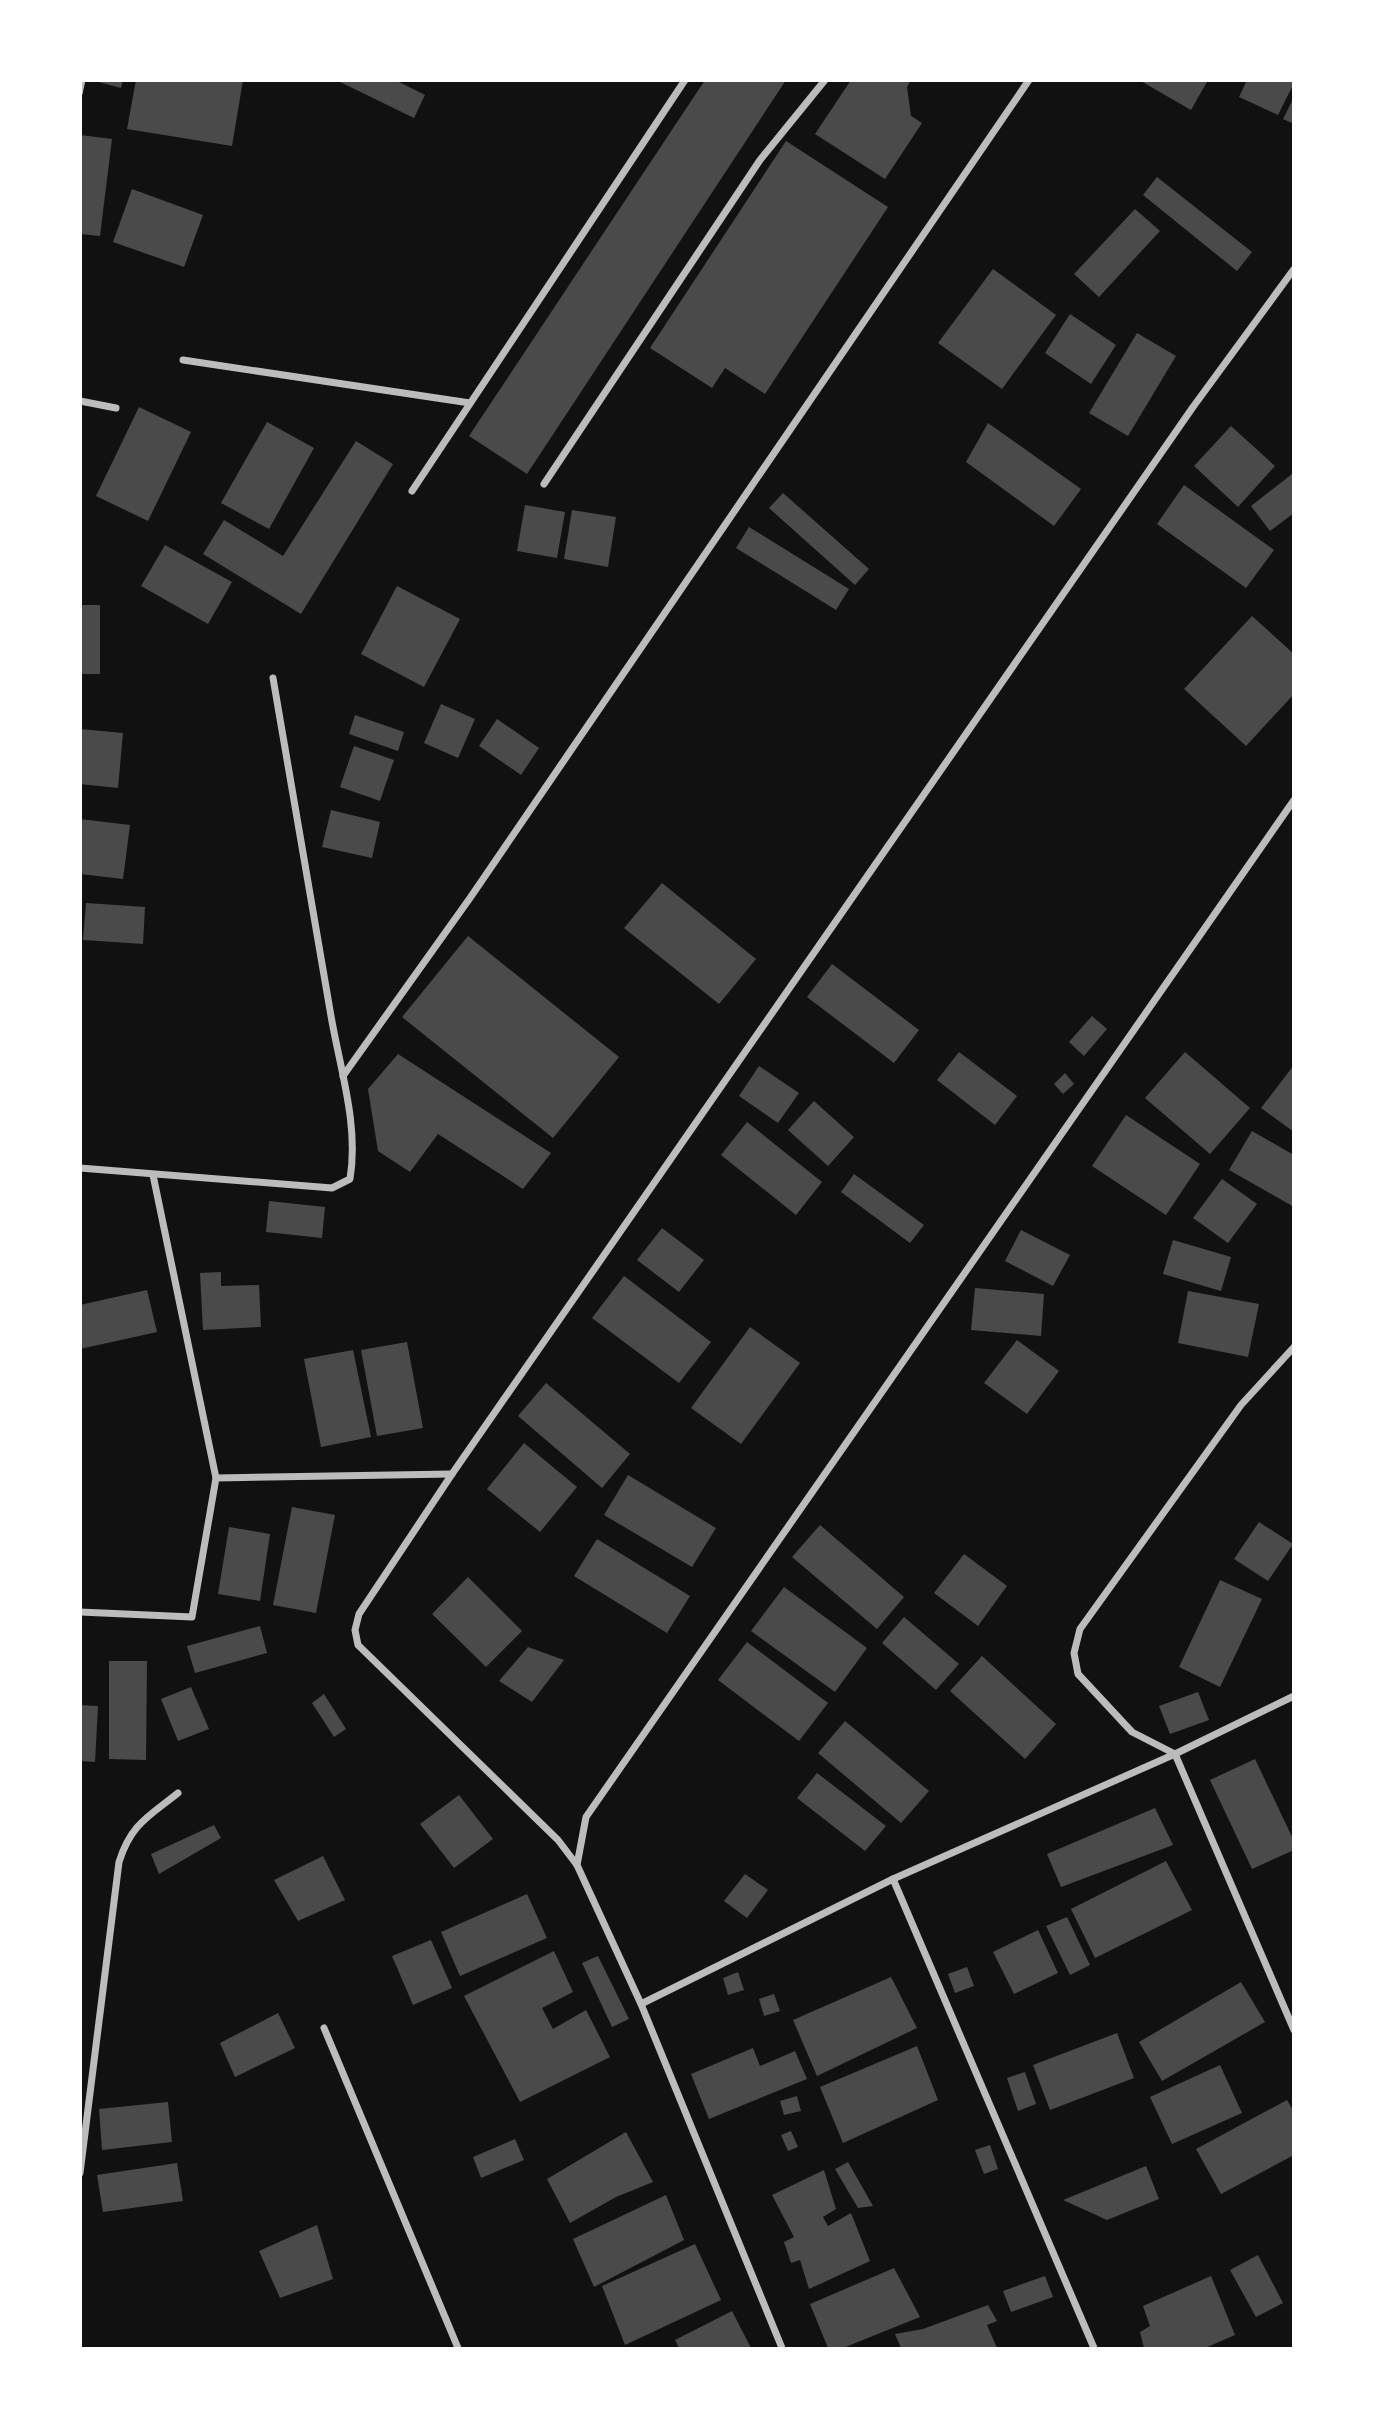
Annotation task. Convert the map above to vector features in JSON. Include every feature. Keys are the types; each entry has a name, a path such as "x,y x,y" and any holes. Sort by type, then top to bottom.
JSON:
{"street":[{"path":"412,491 684,80"},
{"path":"544,484 760,160 825,80"},
{"path":"343,1076 470,898 1029,80"},
{"path":"782,2348 641,2004 577,1865 558,1840 358,1646 355,1630 359,1615 452,1474 1193,407 1293,269"},
{"path":"183,360 470,404"},
{"path":"80,401 116,408"},
{"path":"80,1168 332,1188 350,1179 354,1154 343,1076 273,678"},
{"path":"577,1865 586,1817 1293,800"},
{"path":"80,1612 191,1617 216,1478 153,1175"},
{"path":"1293,1347 1241,1405 1080,1629 1074,1653 1078,1674 1132,1732 1175,1754 1293,2030"},
{"path":"216,1478 452,1474"},
{"path":"641,2004 892,1879 1175,1754 1293,1696"},
{"path":"80,2173 120,1862 126,1841 136,1826 178,1793"},
{"path":"892,1879 1094,2348"},
{"path":"324,2028 458,2348"}],"lane":[{"path":"80,94 83,80"}],"building":[{"path":"91,80 123,80 121,88"},
{"path":"136,80 243,80 232,146 127,129"},
{"path":"336,80 395,80 425,95 414,118"},
{"path":"705,80 786,80 527,474 469,436"},
{"path":"851,80 911,80 907,87 911,116 922,123 885,179 815,134"},
{"path":"1139,80 1208,80 1191,110"},
{"path":"1247,80 1294,80 1294,83 1278,115 1239,97"},
{"path":"1294,97 1294,124 1283,119"},
{"path":"80,135 112,139 100,236 80,234"},
{"path":"786,141 888,207 765,394 725,368 712,388 650,348"},
{"path":"1157,177 1252,252 1237,271 1143,195"},
{"path":"132,189 203,215 184,267 113,242"},
{"path":"1135,209 1160,231 1099,297 1074,274"},
{"path":"993,269 1056,315 1002,389 938,343"},
{"path":"1070,314 1116,345 1091,384 1045,353"},
{"path":"1137,333 1176,356 1128,436 1089,413"},
{"path":"139,407 191,432 148,521 96,496"},
{"path":"267,422 314,448 269,529 221,503"},
{"path":"988,423 1081,489 1054,526 966,462"},
{"path":"1231,426 1275,466 1238,507 1194,466"},
{"path":"356,441 393,464 301,614 203,554 224,520 283,556"},
{"path":"1292,474 1294,513 1270,531 1251,506"},
{"path":"1184,485 1274,550 1246,588 1157,524"},
{"path":"783,493 869,569 855,585 769,508"},
{"path":"525,505 565,512 557,558 517,551"},
{"path":"572,510 616,517 608,567 564,559"},
{"path":"749,527 849,589 836,610 736,548"},
{"path":"165,545 232,582 208,624 141,586"},
{"path":"397,586 460,619 424,687 361,654"},
{"path":"80,605 100,605 100,674 80,674"},
{"path":"1252,616 1294,654 1294,694 1246,746 1184,689"},
{"path":"441,704 475,719 458,758 424,743"},
{"path":"355,715 404,732 398,751 349,734"},
{"path":"497,719 539,748 521,775 479,746"},
{"path":"80,729 123,733 118,788 80,784"},
{"path":"354,746 394,760 380,801 340,787"},
{"path":"331,810 380,822 372,858 322,847"},
{"path":"80,819 130,825 123,879 80,874"},
{"path":"662,883 756,959 719,1004 624,928"},
{"path":"86,903 145,907 143,944 83,940"},
{"path":"468,936 619,1057 553,1138 402,1017"},
{"path":"832,964 919,1030 894,1063 807,997"},
{"path":"1092,1016 1107,1029 1084,1056 1069,1042"},
{"path":"959,1052 1017,1096 995,1125 937,1080"},
{"path":"1185,1052 1250,1108 1210,1154 1145,1098"},
{"path":"398,1054 551,1153 523,1189 438,1134 410,1172 378,1151 368,1089"},
{"path":"1294,1065 1294,1132 1261,1108"},
{"path":"759,1066 799,1093 778,1123 739,1096"},
{"path":"1065,1073 1074,1084 1063,1094 1054,1084"},
{"path":"814,1101 854,1137 828,1166 788,1130"},
{"path":"1126,1115 1200,1164 1166,1215 1092,1166"},
{"path":"747,1122 822,1182 796,1215 721,1155"},
{"path":"1252,1131 1294,1155 1294,1207 1229,1170"},
{"path":"854,1174 924,1225 910,1243 841,1192"},
{"path":"1222,1179 1257,1204 1228,1243 1193,1218"},
{"path":"269,1201 325,1207 322,1238 266,1232"},
{"path":"662,1228 704,1260 679,1292 637,1260"},
{"path":"1021,1230 1070,1255 1053,1286 1005,1261"},
{"path":"1173,1240 1231,1257 1221,1291 1163,1274"},
{"path":"221,1272 221,1286 259,1285 261,1327 203,1330 200,1273"},
{"path":"624,1276 711,1342 679,1383 592,1318"},
{"path":"975,1288 1044,1294 1041,1336 971,1330"},
{"path":"147,1290 157,1332 80,1349 80,1305"},
{"path":"1188,1291 1259,1304 1248,1357 1178,1343"},
{"path":"750,1327 800,1363 741,1444 691,1408"},
{"path":"1017,1340 1059,1371 1027,1414 984,1383"},
{"path":"407,1342 423,1428 377,1436 361,1350"},
{"path":"353,1350 371,1437 321,1447 304,1359"},
{"path":"546,1383 630,1454 602,1488 518,1416"},
{"path":"524,1443 577,1487 540,1532 487,1489"},
{"path":"628,1475 716,1528 692,1567 604,1515"},
{"path":"292,1507 335,1515 316,1613 273,1605"},
{"path":"1259,1522 1293,1544 1268,1581 1234,1559"},
{"path":"820,1525 904,1597 877,1629 792,1557"},
{"path":"229,1527 270,1534 260,1601 218,1594"},
{"path":"597,1539 690,1596 667,1633 574,1576"},
{"path":"964,1554 1007,1586 978,1626 934,1593"},
{"path":"468,1577 522,1631 486,1667 432,1614"},
{"path":"1220,1580 1262,1599 1220,1687 1179,1667"},
{"path":"784,1587 867,1648 835,1692 751,1631"},
{"path":"904,1617 959,1664 936,1690 882,1643"},
{"path":"260,1626 267,1653 195,1673 187,1646"},
{"path":"747,1642 828,1703 799,1741 718,1680"},
{"path":"528,1647 564,1660 532,1702 499,1681"},
{"path":"982,1656 1056,1724 1025,1759 950,1691"},
{"path":"109,1661 147,1661 146,1760 109,1759"},
{"path":"191,1687 209,1729 178,1741 161,1699"},
{"path":"1198,1692 1209,1720 1170,1734 1159,1706"},
{"path":"324,1694 346,1729 334,1737 312,1703"},
{"path":"80,1705 98,1706 95,1762 80,1761"},
{"path":"845,1721 929,1791 901,1823 818,1753"},
{"path":"1255,1759 1294,1841 1294,1850 1252,1869 1210,1780"},
{"path":"817,1773 886,1826 865,1851 797,1798"},
{"path":"459,1795 493,1839 454,1868 420,1824"},
{"path":"1155,1808 1173,1845 1061,1887 1047,1854"},
{"path":"214,1825 221,1838 159,1874 151,1854"},
{"path":"323,1856 345,1900 298,1921 274,1880"},
{"path":"1166,1861 1192,1910 1095,1958 1071,1909"},
{"path":"745,1874 768,1890 747,1918 724,1901"},
{"path":"527,1894 547,1938 460,1976 441,1932"},
{"path":"1067,1917 1090,1965 1070,1975 1046,1926"},
{"path":"1038,1930 1058,1973 1014,1994 993,1952"},
{"path":"431,1940 452,1988 413,2005 392,1956"},
{"path":"554,1951 573,1992 542,2008 553,2029 586,2010 610,2057 520,2102 464,1996"},
{"path":"598,1956 629,2019 612,2027 582,1963"},
{"path":"967,1967 974,1986 955,1993 948,1974"},
{"path":"738,1972 744,1990 728,1995 723,1978"},
{"path":"891,1977 917,2028 817,2076 793,2020"},
{"path":"1241,1982 1265,2022 1162,2081 1139,2042"},
{"path":"774,1994 780,2011 764,2016 759,1999"},
{"path":"278,2013 295,2048 235,2077 220,2043"},
{"path":"1117,2033 1134,2078 1050,2110 1033,2065"},
{"path":"917,2046 938,2100 843,2143 820,2087"},
{"path":"753,2048 760,2066 795,2051 807,2079 709,2119 691,2074"},
{"path":"1220,2065 1242,2113 1172,2144 1150,2097"},
{"path":"1025,2072 1036,2104 1018,2111 1007,2078"},
{"path":"797,2096 801,2111 784,2115 780,2101"},
{"path":"1287,2100 1294,2112 1294,2155 1221,2194 1196,2149"},
{"path":"168,2102 172,2142 102,2150 99,2109"},
{"path":"791,2131 798,2147 788,2151 781,2135"},
{"path":"626,2132 653,2182 616,2197 570,2223 547,2179"},
{"path":"515,2139 524,2160 481,2178 473,2157"},
{"path":"990,2145 998,2169 984,2174 975,2150"},
{"path":"848,2162 873,2206 858,2208 835,2169"},
{"path":"177,2163 183,2201 103,2212 97,2175"},
{"path":"1146,2166 1159,2199 1107,2220 1063,2200"},
{"path":"824,2170 836,2209 823,2217 828,2226 851,2213 870,2261 809,2289 800,2260 791,2263 784,2242 794,2237 772,2195"},
{"path":"666,2195 684,2240 594,2287 573,2239"},
{"path":"317,2225 333,2279 280,2298 259,2251"},
{"path":"695,2244 721,2300 625,2345 602,2286"},
{"path":"1258,2255 1283,2303 1256,2317 1230,2270"},
{"path":"894,2268 920,2317 843,2348 828,2348 810,2304"},
{"path":"1045,2276 1053,2297 1011,2312 1003,2291"},
{"path":"1211,2276 1235,2335 1205,2348 1144,2348 1140,2332 1150,2326 1143,2306"},
{"path":"988,2305 997,2321 987,2325 997,2348 901,2348 895,2334 923,2329"},
{"path":"732,2311 751,2348 679,2348 675,2340"}]}
